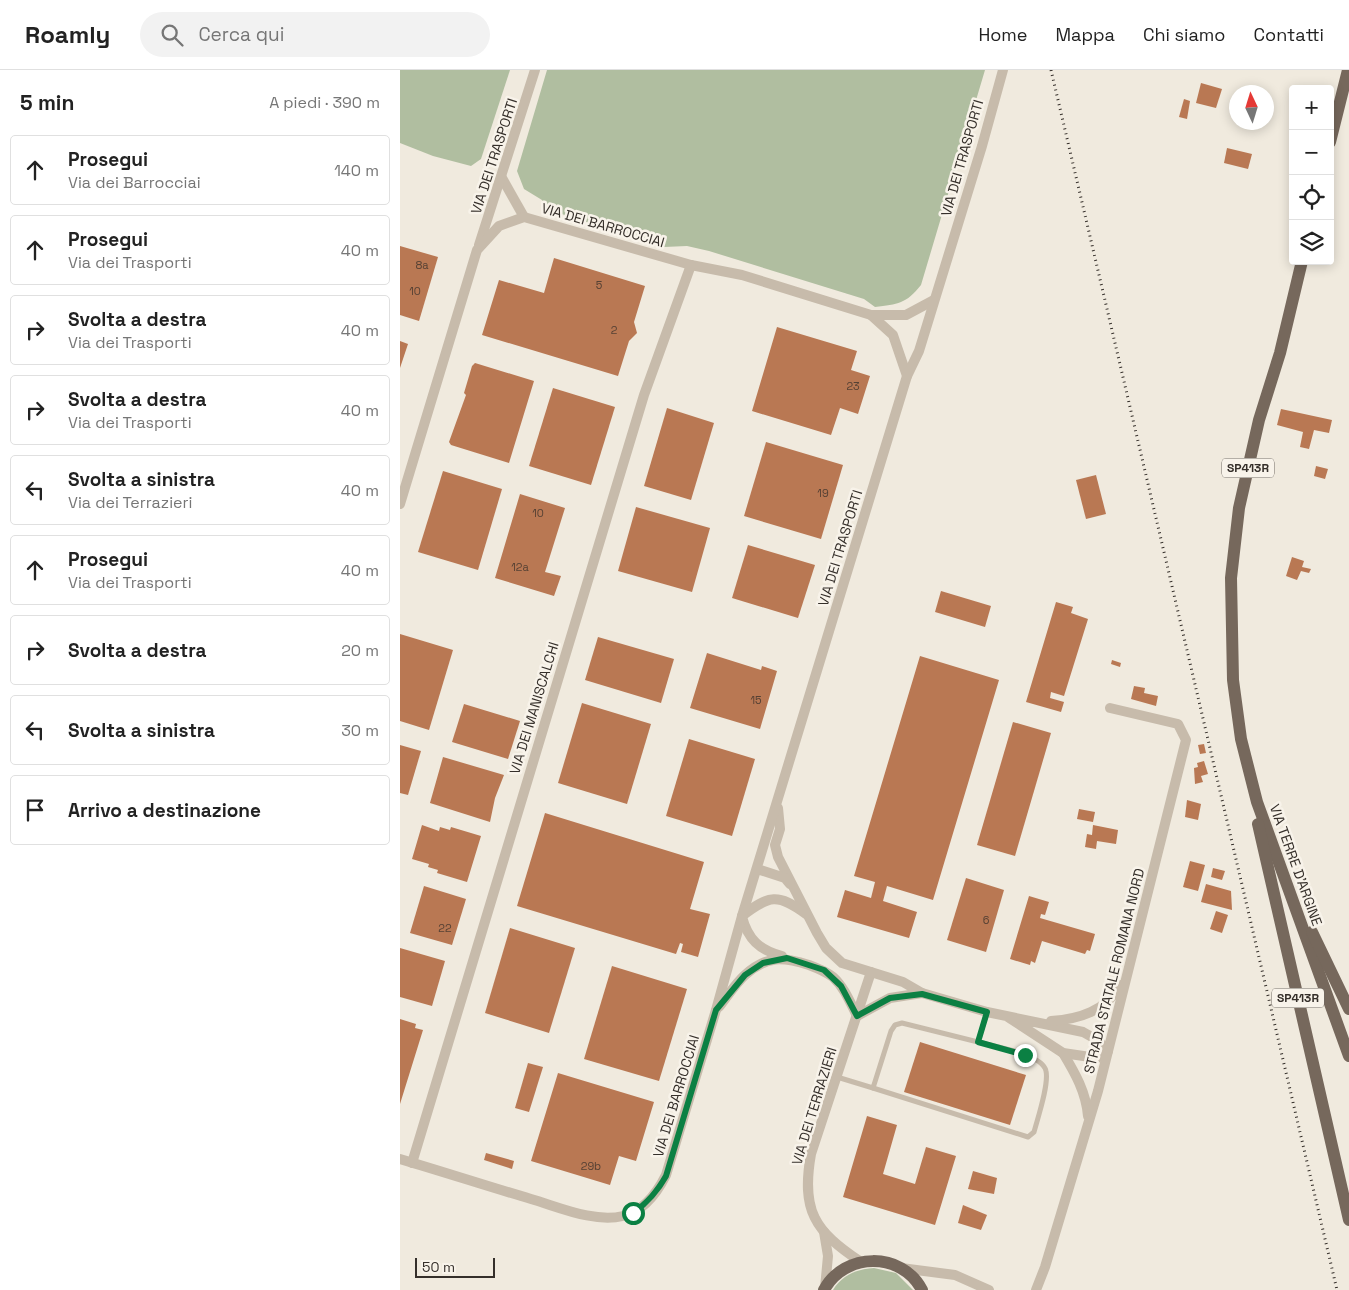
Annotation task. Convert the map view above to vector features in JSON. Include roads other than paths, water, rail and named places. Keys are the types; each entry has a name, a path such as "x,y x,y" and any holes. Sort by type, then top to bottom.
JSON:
{"main road":[{"path":"1333,130 1348,70"},
{"name":"VIA TERRE D'ARGINE","path":"1301,265 1280,352 1259,420 1239,508 1231,578 1233,680 1249,775 1266,828 1349,1056"},
{"name":"SP413R","path":"1249,775 1261,840 1349,1220"},
{"name":"SP413R","path":"1283,872 1349,1009"},
{"path":"825,1289 840,1271 861,1262 882,1261 901,1268 911,1276 922,1290"}],"street":[{"name":"VIA DEI TRASPORTI","path":"477,250 502,178 535,70"},
{"name":"VIA DEI TRASPORTI","path":"742,916 907,376 918,351 982,146 1003,70"},
{"path":"502,178 524,217"},
{"name":"VIA DEI BARROCCIAI","path":"400,504 477,250 499,226 524,217 691,265 742,275 871,315 893,317 906,315 934,300"},
{"name":"VIA DEI MANISCALCHI","path":"412,1162 641,404 691,265"},
{"name":"VIA DEI BARROCCIAI","path":"871,315 893,335 902,356 907,376"},
{"name":"STRADA STATALE ROMANA NORD","path":"1036,1290 1045,1267 1108,1051 1186,740 1178,724 1110,708"},
{"name":"VIA DEI TRASPORTI","path":"777,804 780,829 775,845 778,857 806,914 833,956 842,962 904,982 922,994 1008,1017 1084,1032 1099,1041 1108,1051 1096,1058 1062,1053 1008,1017"},
{"name":"VIA DEI TRASPORTI","path":"757,869 784,878 792,887"},
{"name":"VIA DEI TRASPORTI","path":"742,916 762,901 770,899 786,901 806,914"},
{"path":"742,916 745,930 754,943 768,952 824,970 833,977 846,994 857,1016 890,998 922,994"},
{"name":"VIA DEI BARROCCIAI","path":"400,1159 591,1216 608,1218 633,1213 649,1202 666,1176 742,916"},
{"path":"716,1010 745,975 753,969 775,959 787,958"},
{"name":"VIA DEI TERRAZIERI","path":"861,1262 844,1251 824,1232 816,1221 809,1203 806,1181 811,1154 871,972"},
{"name":"VIA DEI TRASPORTI","path":"1035,1022 1066,1020 1086,1016 1115,995 1126,978"},
{"name":"VIA DEI TRASPORTI","path":"1062,1053 1080,1084 1086,1102 1088,1123"},
{"name":"VIA DEI TERRAZIERI","path":"824,1232 828,1256 825,1289"},
{"path":"901,1268 955,1275 989,1290"}],"lane":[{"path":"978,1042 987,1012"},
{"path":"837,1077 1028,1137 1034,1132 1047,1079 1046,1069 1038,1059 902,1023 895,1025 890,1031 873,1088"}],"railway":[{"path":"1051,70 1337,1290"}]}
